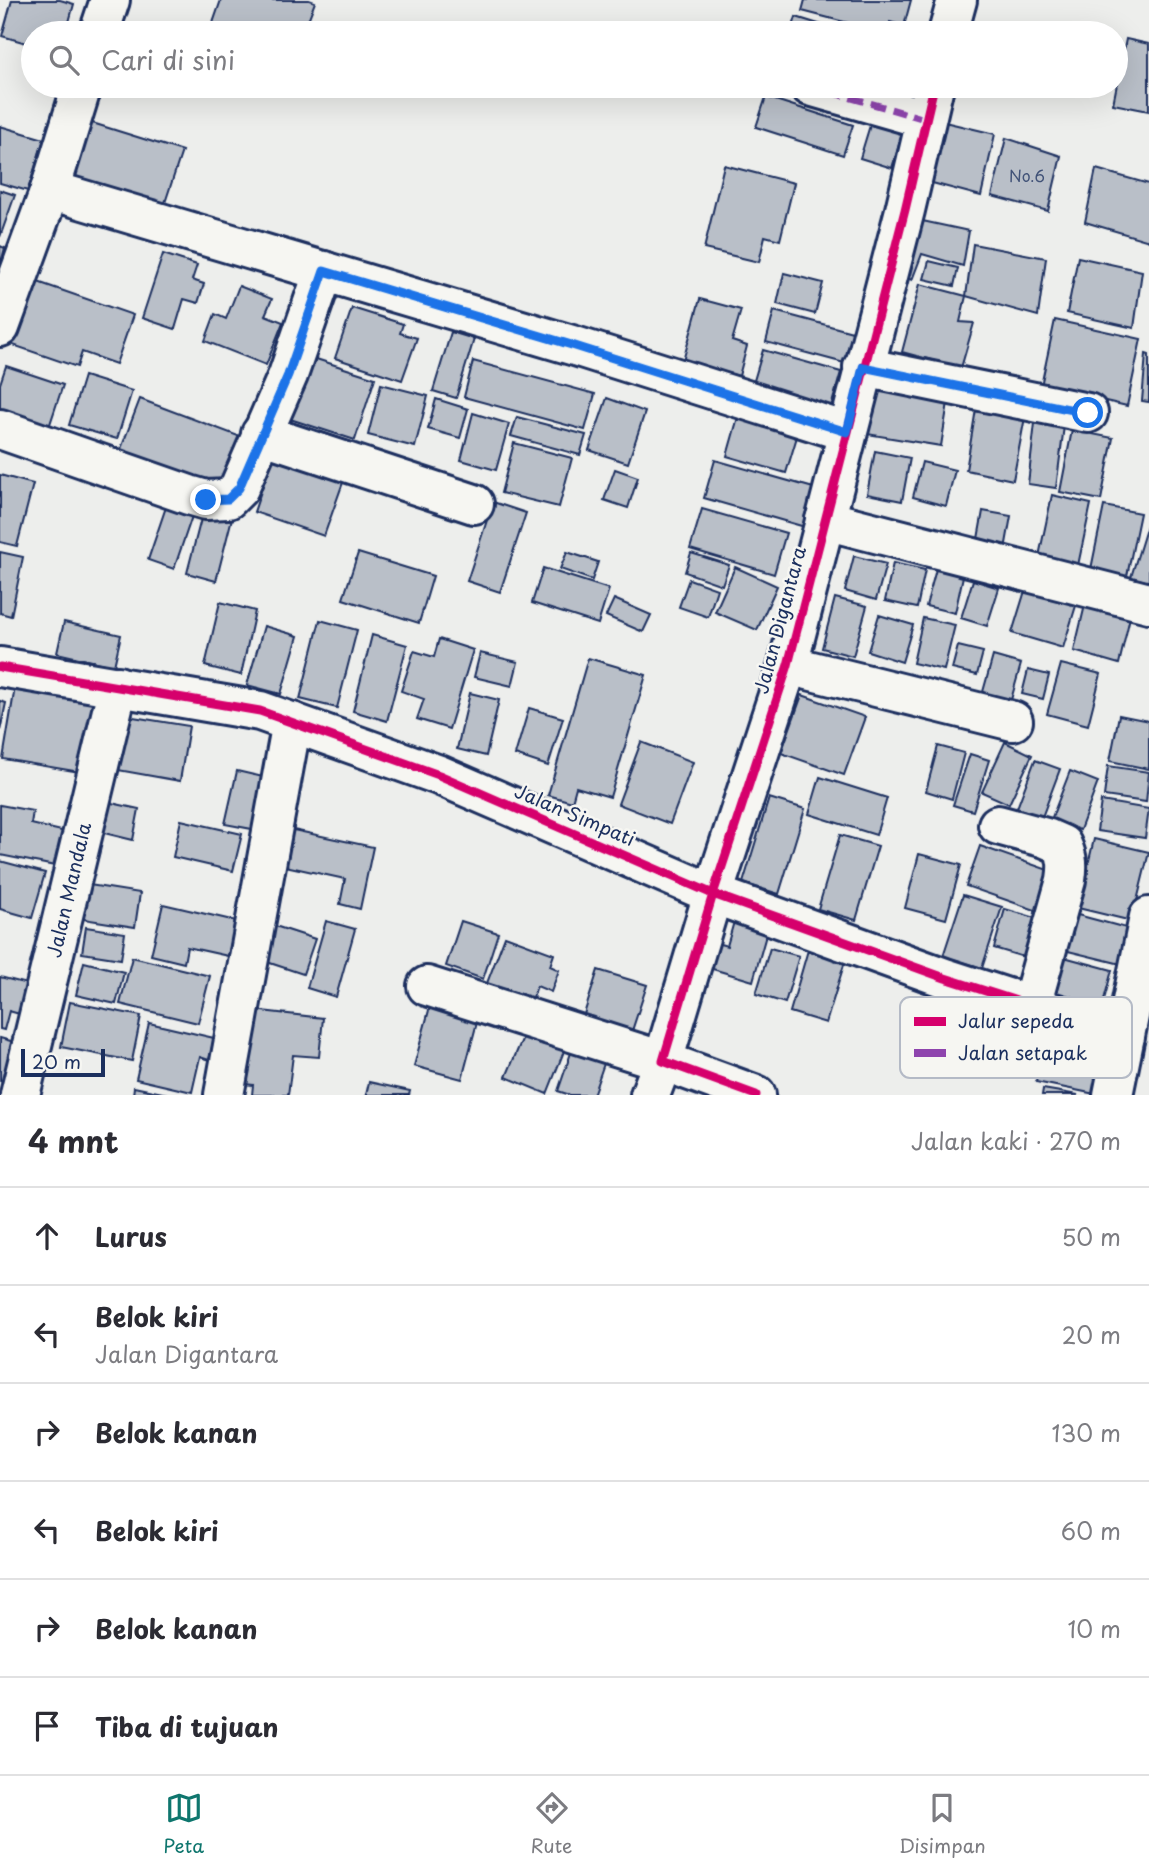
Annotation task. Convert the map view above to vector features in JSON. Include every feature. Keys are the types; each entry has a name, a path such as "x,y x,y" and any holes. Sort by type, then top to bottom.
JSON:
{"street":[{"path":"103,21 110,0"},
{"path":"951,21 957,0"},
{"path":"0,327 50,190 78,98"},
{"path":"899,98 929,102"},
{"name":"Jalan Digantara","path":"657,1078 713,894 788,664 905,210 929,102"},
{"path":"50,190 575,346 847,432"},
{"path":"0,429 189,495 217,501 228,499 239,488 288,375 324,271"},
{"path":"863,367 1088,413"},
{"path":"261,434 474,504"},
{"path":"825,520 1149,603"},
{"path":"788,664 1013,721"},
{"name":"Jalan Simpati","path":"0,667 260,711 439,775 713,894 1003,997"},
{"name":"Jalan Mandala","path":"20,1095 118,686"},
{"path":"224,1095 292,722"},
{"path":"998,825 1046,838 1062,845 1067,855 1066,880 1034,997"},
{"path":"1132,1001 1149,917"},
{"path":"426,986 657,1078 756,1095"}],"building":[{"path":"12,0 60,0 74,4 69,21 21,21 21,42 2,36"},
{"path":"221,0 315,2 308,21 214,21"},
{"path":"805,0 911,0 905,21 841,21 802,11"},
{"path":"1128,39 1149,44 1149,111 1113,104 1114,98 1128,98"},
{"path":"766,98 853,125 843,155 756,127"},
{"path":"936,120 995,134 981,196 921,180"},
{"path":"86,121 182,151 161,215 69,181"},
{"path":"871,122 903,131 892,168 860,158"},
{"path":"0,126 44,139 28,191 0,183"},
{"path":"1006,138 1061,156 1048,211 992,196"},
{"path":"724,165 794,183 780,240 765,236 759,262 704,249"},
{"path":"1096,169 1149,184 1149,241 1085,222"},
{"path":"0,190 15,195 0,237"},
{"path":"904,217 969,231 963,266 922,254 912,280 896,274"},
{"path":"973,244 1046,258 1038,316 966,296"},
{"path":"0,246 5,248 0,266"},
{"path":"163,254 197,265 192,280 204,284 198,303 184,299 175,329 142,318"},
{"path":"1078,257 1142,271 1134,328 1067,313"},
{"path":"929,261 958,268 954,286 924,279"},
{"path":"784,273 823,283 815,314 777,304"},
{"path":"32,280 133,315 116,364 82,352 77,367 10,344"},
{"path":"920,284 966,296 960,322 974,323 961,368 902,352"},
{"path":"239,286 272,299 265,315 283,322 266,365 205,341 215,314 226,319"},
{"path":"700,299 741,310 732,341 747,346 739,376 683,361"},
{"path":"352,308 403,324 400,333 417,338 402,380 335,358"},
{"path":"774,311 856,333 848,364 766,342"},
{"path":"1055,320 1141,339 1127,406 1041,386"},
{"path":"451,332 474,339 456,398 433,391"},
{"path":"763,350 841,372 831,407 753,384"},
{"path":"1146,354 1149,355 1149,402 1142,401"},
{"path":"310,357 375,378 355,440 290,419"},
{"path":"473,361 595,394 585,430 464,397"},
{"path":"6,366 63,385 49,427 0,412 0,384"},
{"path":"84,376 132,391 117,439 69,425"},
{"path":"870,376 950,390 941,446 861,433"},
{"path":"381,384 428,396 415,447 368,435"},
{"path":"607,398 645,412 628,463 589,450"},
{"path":"140,399 241,437 220,492 119,454"},
{"path":"436,399 468,409 460,438 428,429"},
{"path":"742,403 802,420 786,473 727,456"},
{"path":"977,403 1026,412 1013,480 966,470"},
{"path":"473,413 509,424 496,470 461,460"},
{"path":"517,417 586,435 580,455 511,436"},
{"path":"1035,423 1064,426 1056,488 1028,484"},
{"path":"1072,430 1113,438 1101,500 1060,492"},
{"path":"514,443 572,458 559,507 501,493"},
{"path":"276,447 347,471 324,536 254,512"},
{"path":"875,451 910,458 902,501 867,494"},
{"path":"715,460 817,489 805,527 704,498"},
{"path":"922,462 955,470 946,506 913,497"},
{"path":"615,469 638,477 628,508 604,500"},
{"path":"0,475 33,484 17,546 0,542"},
{"path":"1052,495 1091,504 1077,570 1038,561"},
{"path":"493,502 526,513 500,592 467,581"},
{"path":"1104,506 1140,513 1126,581 1090,574"},
{"path":"166,507 192,516 174,569 148,560"},
{"path":"702,509 786,533 774,574 690,549"},
{"path":"203,511 232,518 216,581 187,573"},
{"path":"983,511 1011,516 1004,555 976,550"},
{"path":"1149,519 1149,582 1131,577"},
{"path":"0,552 23,557 11,616 0,613"},
{"path":"567,552 598,562 592,580 560,569"},
{"path":"358,553 433,576 419,623 343,599"},
{"path":"691,553 729,565 722,585 685,572"},
{"path":"854,556 886,564 876,600 845,591"},
{"path":"893,563 925,570 917,608 885,601"},
{"path":"735,567 777,586 757,630 715,612"},
{"path":"543,568 609,589 598,624 532,603"},
{"path":"936,569 963,576 955,613 926,606"},
{"path":"689,579 717,589 708,617 679,607"},
{"path":"973,580 999,588 987,626 961,618"},
{"path":"1028,581 1079,596 1063,648 1012,633"},
{"path":"835,598 867,606 853,656 822,648"},
{"path":"614,599 651,615 643,632 606,616"},
{"path":"220,602 255,611 241,675 205,666"},
{"path":"1085,605 1130,617 1119,664 1074,651"},
{"path":"879,615 913,625 902,662 868,651"},
{"path":"923,618 955,625 944,670 913,663"},
{"path":"320,620 357,630 337,708 300,699"},
{"path":"64,622 121,635 114,666 57,653"},
{"path":"264,626 298,636 281,694 247,685"},
{"path":"372,635 407,645 387,721 353,711"},
{"path":"439,639 473,650 449,729 417,719 424,699 401,691 414,651 434,657"},
{"path":"958,646 983,652 977,675 952,669"},
{"path":"480,653 518,662 512,686 474,677"},
{"path":"993,656 1021,664 1009,707 981,699"},
{"path":"588,658 646,675 610,797 576,787 572,802 548,795"},
{"path":"1061,664 1101,674 1088,725 1047,714"},
{"path":"1028,670 1049,675 1043,699 1022,694"},
{"path":"15,687 98,701 86,773 3,759"},
{"path":"470,693 499,700 486,756 457,749"},
{"path":"802,695 865,717 844,775 781,753"},
{"path":"0,701 6,703 0,731"},
{"path":"529,708 563,718 548,766 515,755"},
{"path":"1119,715 1149,721 1149,769 1110,761"},
{"path":"127,716 189,726 180,781 118,770"},
{"path":"641,742 693,762 670,824 618,804"},
{"path":"1005,742 1032,755 1009,804 982,792"},
{"path":"938,746 964,753 952,799 926,791"},
{"path":"970,754 989,760 973,811 953,805"},
{"path":"1035,760 1060,769 1042,817 1017,808"},
{"path":"1108,766 1149,772 1146,802 1104,796"},
{"path":"237,771 263,777 252,829 225,824"},
{"path":"1070,771 1098,782 1080,830 1051,820"},
{"path":"820,777 887,798 876,835 809,814"},
{"path":"769,798 805,809 779,894 743,883"},
{"path":"1101,801 1149,809 1145,838 1097,831"},
{"path":"107,802 139,809 133,840 100,832"},
{"path":"0,805 33,811 31,824 66,832 60,867 0,855"},
{"path":"181,820 242,834 233,871 173,857"},
{"path":"284,828 373,847 360,909 340,904 345,879 276,864"},
{"path":"840,835 878,846 856,920 818,909"},
{"path":"1094,839 1149,852 1132,921 1078,908"},
{"path":"980,846 1051,871 1038,911 966,886"},
{"path":"919,854 961,865 946,919 905,908"},
{"path":"0,861 45,873 32,918 0,909"},
{"path":"83,884 140,893 135,927 77,918"},
{"path":"963,895 1002,907 982,968 943,956"},
{"path":"163,904 236,921 228,956 187,947 184,963 151,955"},
{"path":"1005,909 1039,919 1027,958 994,948"},
{"path":"1074,914 1130,929 1121,964 1064,950"},
{"path":"735,918 768,928 753,981 706,967 713,942 727,946"},
{"path":"326,921 355,929 336,997 307,988"},
{"path":"461,921 498,933 483,979 446,966"},
{"path":"272,925 315,939 303,974 261,960"},
{"path":"86,927 125,933 121,959 82,953"},
{"path":"505,936 554,954 550,966 559,970 551,992 537,986 529,1008 484,991"},
{"path":"810,943 847,955 826,1023 790,1012"},
{"path":"770,948 799,956 785,1003 756,994"},
{"path":"132,957 210,976 198,1023 120,1004"},
{"path":"1064,957 1112,970 1105,997 1053,997"},
{"path":"84,962 124,972 116,1004 76,995"},
{"path":"598,970 647,985 628,1043 580,1027"},
{"path":"0,977 31,985 23,1015 9,1011 4,1030 0,1029"},
{"path":"432,999 480,1011 462,1079 414,1066"},
{"path":"70,1002 141,1016 132,1061 61,1047"},
{"path":"243,1009 323,1018 319,1057 293,1055 288,1095 252,1095 253,1085 234,1083"},
{"path":"149,1023 214,1038 209,1060 200,1057 192,1092 136,1079"},
{"path":"526,1030 566,1046 547,1094 506,1077"},
{"path":"0,1038 18,1043 7,1083 0,1081"},
{"path":"574,1044 607,1055 593,1095 570,1095 558,1091"},
{"path":"1037,1078 1098,1078 1095,1094 1036,1082"},
{"path":"369,1082 410,1091 409,1095 366,1095"},
{"path":"134,1087 172,1095 133,1095"},
{"path":"1043,1089 1078,1095 1042,1095"}],"marked path":[{"path":"852,98 925,119"}],"cycle path":[{"path":"756,1095 663,1061 713,894 788,665 931,98"},
{"path":"0,667 260,711 439,775 713,894 1004,997"}],"route":[{"path":"206,500 228,499 239,488 288,375 324,271 575,346 847,432 863,367 1088,413"}]}
